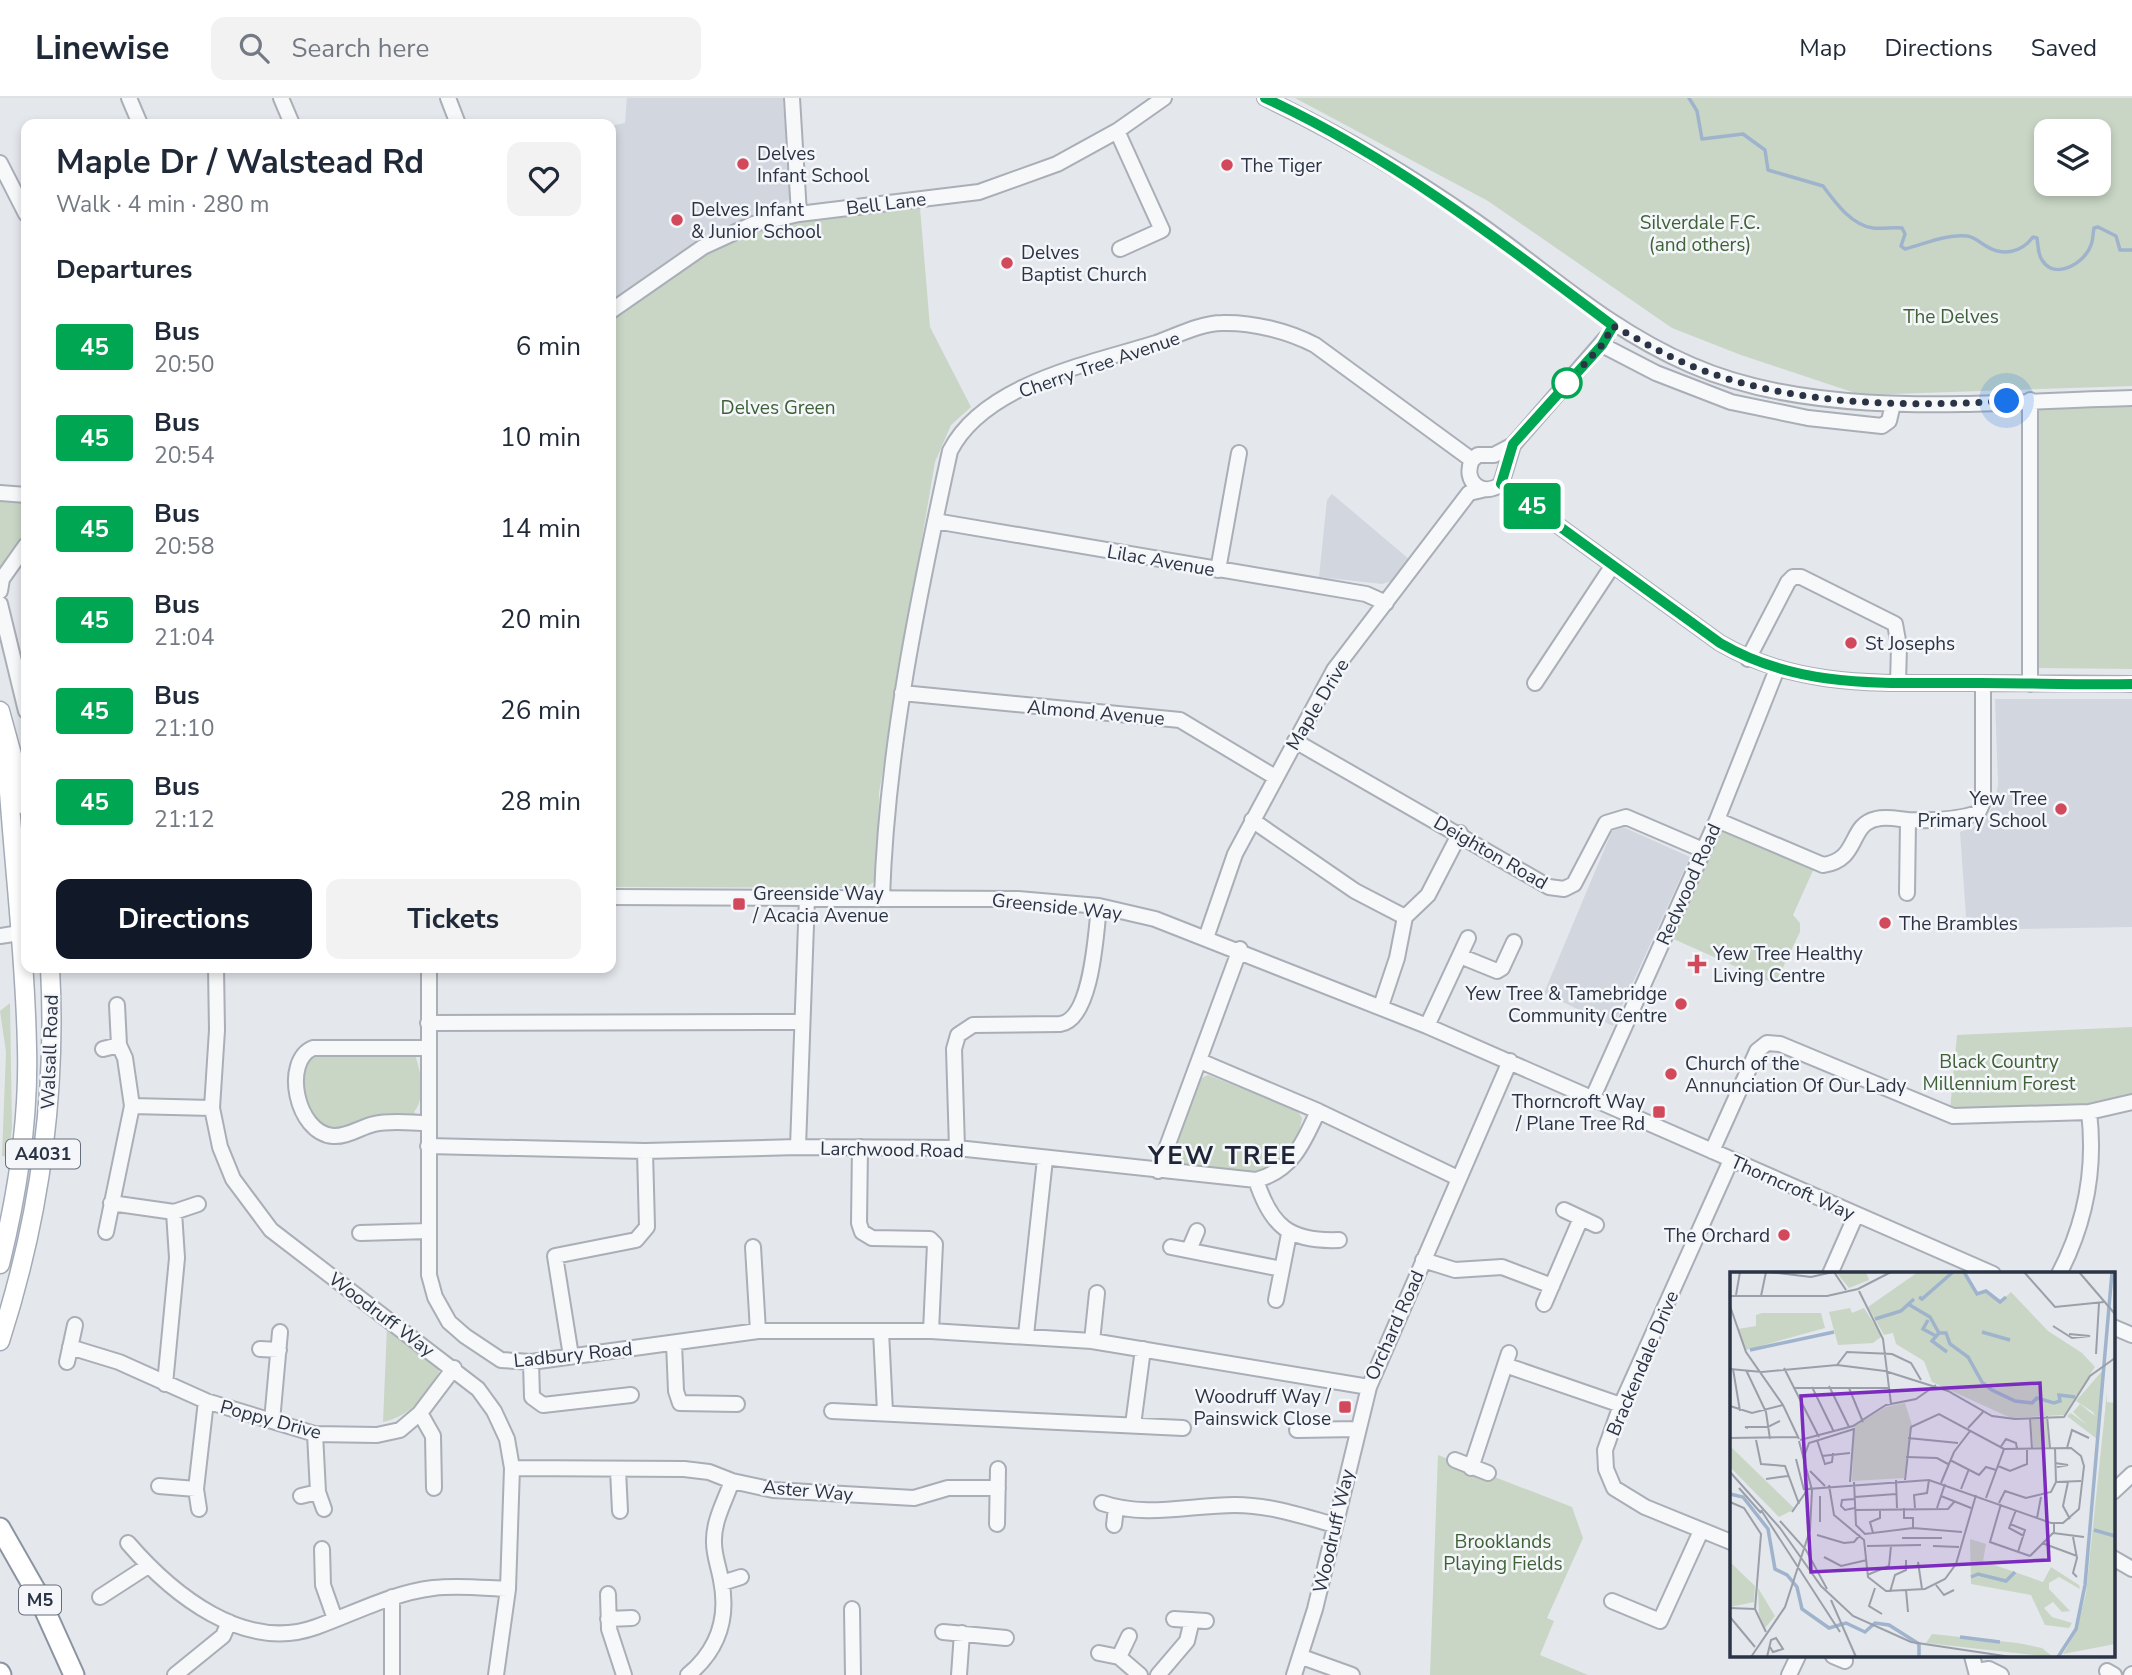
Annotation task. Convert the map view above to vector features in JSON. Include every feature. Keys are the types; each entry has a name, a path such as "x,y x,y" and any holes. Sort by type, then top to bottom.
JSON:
{"highway":[{"name":"M5","path":"0,1528 37,1593 74,1675"}],"main road":[{"name":"A4031","path":"0,711 21,788"},
{"name":"A4031","path":"5,730 21,916"},
{"name":"Walsall Road","path":"0,1265 11,1217 25,1102 27,1049 24,973"},
{"name":"Walsall Road","path":"0,1340 8,1289 35,1211 49,1104 50,973"}],"street":[{"path":"129,98 138,119"},
{"path":"281,98 290,119"},
{"path":"448,98 456,119"},
{"path":"792,98 799,214"},
{"name":"Bell Lane","path":"616,308 703,247 753,224 799,214 979,192 1058,164 1117,131 1164,98"},
{"path":"1265,98 1313,121 1420,185 1475,222 1613,326 1693,366 1729,379 1816,396 1893,404 2132,398"},
{"path":"1117,131 1162,230 1120,249"},
{"path":"0,163 21,204"},
{"name":"Cherry Tree Avenue","path":"882,897 888,796 902,693 950,451 960,431 972,419 1029,385 1220,322 1262,328 1298,337 1314,345 1472,460"},
{"path":"1513,444 1501,484 1492,490 1476,491 1469,477 1472,460 1478,455 1494,455 1513,444 1602,345 1613,326"},
{"path":"1602,345 1692,388 1765,411 1882,426 1889,421 1893,404"},
{"path":"2030,684 2031,400"},
{"path":"1218,570 1239,453"},
{"path":"1494,455 1505,467"},
{"path":"1501,484 1720,643 1748,659 1777,669 1817,679 1898,683 2132,684"},
{"name":"Maple Drive","path":"1206,938 1235,854 1334,670 1476,491"},
{"path":"0,493 21,495"},
{"name":"Lilac Avenue","path":"935,521 1366,594 1386,603"},
{"path":"0,591 2,579 21,550"},
{"path":"1535,683 1613,565"},
{"path":"1748,659 1788,582 1793,577 1801,577 1895,624 1899,646 1898,683"},
{"path":"0,604 21,690"},
{"name":"Redwood Road","path":"1593,1097 1717,820 1777,669"},
{"path":"1717,820 1823,865 1836,863 1848,854 1861,827 1875,819 1943,819 1978,813 1983,802 1983,683"},
{"name":"Almond Avenue","path":"902,693 1180,720 1275,778"},
{"name":"Deighton Road","path":"1295,741 1460,833 1549,887 1563,890 1574,884 1606,823 1615,819 1626,817 1703,850"},
{"path":"1252,820 1355,891 1405,917"},
{"path":"1907,894 1908,820"},
{"path":"1381,1006 1405,917 1428,895 1460,833"},
{"path":"1892,875 1908,873"},
{"name":"Greenside Way","path":"616,897 1018,899 1099,906 1155,919 1240,950 1381,1006 1593,1097"},
{"path":"798,1147 803,1068 801,1022 807,897"},
{"path":"957,1148 954,1049 958,1035 973,1025 1060,1024 1072,1020 1082,1006 1096,945 1099,906"},
{"path":"0,936 21,939"},
{"path":"1427,1026 1468,938"},
{"path":"1460,956 1492,972 1502,968 1514,942"},
{"path":"1158,1171 1240,950"},
{"name":"Woodruff Way","path":"216,973 217,1030 212,1108 220,1147 233,1179 271,1230 478,1389 494,1411 507,1439 512,1468 508,1589 496,1675"},
{"name":"Ladbury Road","path":"429,973 429,1275 435,1297 449,1322 501,1360 531,1362 758,1331 931,1331 1026,1335"},
{"path":"106,1232 132,1106 125,1058 119,1045 117,1005"},
{"path":"428,1023 801,1022"},
{"path":"1712,1151 1757,1051 1767,1043 1780,1044 1953,1116 2089,1112 2132,1102"},
{"path":"103,1049 119,1045"},
{"path":"427,1048 313,1048 298,1063 298,1096 303,1118 318,1132 334,1136 375,1124 428,1123"},
{"name":"Orchard Road","path":"1026,1335 1092,1341 1369,1387 1510,1061"},
{"path":"1200,1062 1318,1111 1458,1178"},
{"name":"Thorncroft Way","path":"1593,1097 1988,1272"},
{"path":"132,1106 212,1108"},
{"path":"1318,1111 1295,1157 1274,1172 1256,1180 1271,1214 1290,1234 1307,1239 1339,1240"},
{"path":"2060,1272 2077,1240 2088,1193 2093,1147 2089,1112"},
{"name":"Larchwood Road","path":"428,1146 645,1151 798,1147 957,1148 1256,1180"},
{"path":"860,1147 859,1223 862,1232 872,1238 930,1239 935,1244 931,1331"},
{"path":"571,1356 555,1256 636,1240 647,1227 645,1151"},
{"path":"1026,1335 1045,1159"},
{"name":"Brackendale Drive","path":"1730,1542 1645,1507 1614,1488 1606,1469 1605,1450 1621,1405 1731,1160"},
{"path":"111,1203 174,1212 198,1204"},
{"path":"1564,1210 1596,1225"},
{"path":"165,1384 177,1258 174,1212"},
{"path":"1831,1272 1856,1215"},
{"path":"1544,1304 1581,1218"},
{"path":"359,1233 429,1231"},
{"path":"1189,1250 1196,1231"},
{"path":"1276,1300 1290,1234"},
{"path":"753,1247 758,1331"},
{"path":"1171,1247 1282,1269"},
{"path":"1423,1260 1455,1270 1502,1267 1552,1286"},
{"path":"1092,1341 1097,1293"},
{"path":"67,1362 75,1325"},
{"path":"2114,1327 2132,1335"},
{"path":"881,1331 885,1412"},
{"path":"272,1421 280,1332"},
{"path":"674,1343 676,1391 680,1403 737,1404"},
{"name":"Poppy Drive","path":"70,1347 119,1362 206,1401 316,1434 377,1435 400,1430 420,1413 454,1368"},
{"path":"260,1349 279,1350"},
{"path":"1133,1424 1143,1349"},
{"path":"1471,1468 1507,1359 1621,1405"},
{"path":"531,1362 532,1398 543,1405 631,1395"},
{"name":"Woodruff Way","path":"1294,1675 1302,1657 1369,1387"},
{"path":"199,1509 196,1489 206,1401"},
{"path":"832,1410 1183,1428"},
{"path":"420,1413 440,1456 434,1488"},
{"path":"1297,1430 1357,1429"},
{"path":"316,1434 318,1492 324,1510"},
{"path":"1455,1460 1488,1473"},
{"name":"Aster Way","path":"512,1468 684,1469 709,1472 732,1481 773,1490 914,1497 948,1488 998,1488"},
{"path":"997,1524 998,1469"},
{"path":"618,1470 620,1511"},
{"path":"2114,1491 2132,1474"},
{"path":"688,1675 718,1641 723,1621 722,1583 714,1542 720,1510 732,1481"},
{"path":"159,1486 196,1489"},
{"path":"301,1496 318,1492"},
{"path":"1114,1525 1109,1505 1154,1512 1235,1505 1267,1506 1335,1525"},
{"path":"1612,1601 1660,1621 1701,1531"},
{"path":"128,1543 148,1566 192,1601 229,1622 277,1634 314,1628 393,1597 460,1586 508,1589"},
{"path":"322,1549 313,1572 335,1619"},
{"path":"2114,1559 2132,1569"},
{"path":"100,1597 148,1566"},
{"path":"722,1583 741,1577"},
{"path":"608,1594 608,1619 614,1649 624,1675"},
{"path":"391,1675 393,1597"},
{"path":"852,1609 853,1675"},
{"path":"608,1619 632,1618"},
{"path":"1158,1675 1187,1641 1199,1620 1174,1619"},
{"path":"175,1675 191,1670 223,1636 229,1622"},
{"path":"943,1632 1006,1638"},
{"path":"959,1675 962,1633"},
{"path":"838,1636 854,1636"},
{"path":"1119,1657 1129,1636"},
{"path":"1099,1654 1119,1657 1140,1675"},
{"path":"1302,1657 1352,1675"},
{"path":"1789,1675 1797,1658"},
{"path":"1977,1673 1989,1669 2001,1675"}],"shaded area":[{"name":"Delves Infant & Junior School","path":"627,98 783,98 790,199 697,241 616,298 616,125 625,123"},
{"path":"1332,494 1409,559 1392,581 1382,584 1319,577 1327,500"},
{"name":"Yew Tree Primary School","path":"1995,699 2132,699 2132,927 1967,930 1960,832 1974,827 1987,817 1995,801 1998,784"},
{"path":"1623,827 1690,857 1613,1026 1544,993 1612,831"}],"green space":[{"path":"1295,98 2132,98 2132,386 1861,395 1741,355 1672,328 1488,201"},
{"name":"Delves Green","path":"920,208 930,327 971,407 951,425 935,462 879,793 878,872 873,883 862,888 616,887 616,317 693,263 746,236 810,219"},
{"path":"2132,402 2132,669 2038,668 2036,403"},
{"path":"0,499 21,503 21,544 0,573"},
{"path":"1723,826 1815,866 1793,915 1800,923 1800,932 1775,984 1669,937"},
{"path":"10,1003 12,1128 8,1157 2,1156 6,1052 0,1011"},
{"name":"Black Country Millennium Forest","path":"2132,1027 2132,1096 2086,1106 1950,1110 1957,1035"},
{"path":"324,1051 328,1056 351,1055 357,1052 373,1056 415,1055 421,1084 420,1099 414,1112 417,1115 374,1118 333,1131 316,1124 302,1095 304,1075 301,1071 306,1058"},
{"path":"1208,1075 1297,1110 1302,1118 1295,1141 1285,1157 1271,1166 1256,1170 1238,1171 1179,1163 1174,1153 1199,1079"},
{"path":"387,1327 438,1365 439,1372 417,1404 402,1415 383,1422"},
{"name":"Brooklands Playing Fields","path":"1438,1455 1572,1507 1583,1538 1547,1618 1554,1621 1540,1655 1588,1675 1430,1675"}],"waterway":[{"path":"1689,98 1697,111 1702,139 1743,134 1765,150 1768,170 1823,186 1844,212 1865,226 1902,228 1905,234 1901,246 1905,249 1943,238 1967,236 1992,249 2005,252 2018,249 2033,237 2037,238 2042,260 2054,269 2062,269 2083,258 2091,245 2094,228 2098,227 2116,236 2120,250 2132,250"}],"bus line":[{"name":"45","path":"1265,98 1313,121 1398,171 1475,222 1613,326 1602,345 1513,444 1501,484 1720,643 1748,659 1817,679 1898,683 2132,684"}],"place":[{"name":"Delves Infant School","path":"743,164"},
{"name":"The Tiger","path":"1227,165"},
{"name":"Delves Infant & Junior School","path":"677,220"},
{"name":"Delves Baptist Church","path":"1007,263"},
{"name":"St Josephs","path":"1851,643"},
{"name":"Yew Tree Primary School","path":"2061,809"},
{"name":"Greenside Way / Acacia Avenue","path":"739,904"},
{"name":"The Brambles","path":"1885,923"},
{"name":"Yew Tree Healthy Living Centre","path":"1697,964"},
{"name":"Yew Tree & Tamebridge Community Centre","path":"1681,1004"},
{"name":"Church of the Annunciation Of Our Lady","path":"1671,1074"},
{"name":"Thorncroft Way / Plane Tree Rd","path":"1659,1112"},
{"name":"The Orchard","path":"1784,1235"},
{"name":"Woodruff Way / Painswick Close","path":"1345,1407"}],"district":[{"name":"YEW TREE","path":"1223,1155"}],"route":[{"path":"1567,383 1602,345 1613,326 1693,366 1729,379 1775,389 1893,404 1937,405 2007,401"}],"park label":[{"name":"Silverdale F.C. (and others)","path":"1700,233"},
{"name":"The Delves","path":"1951,316"}]}
